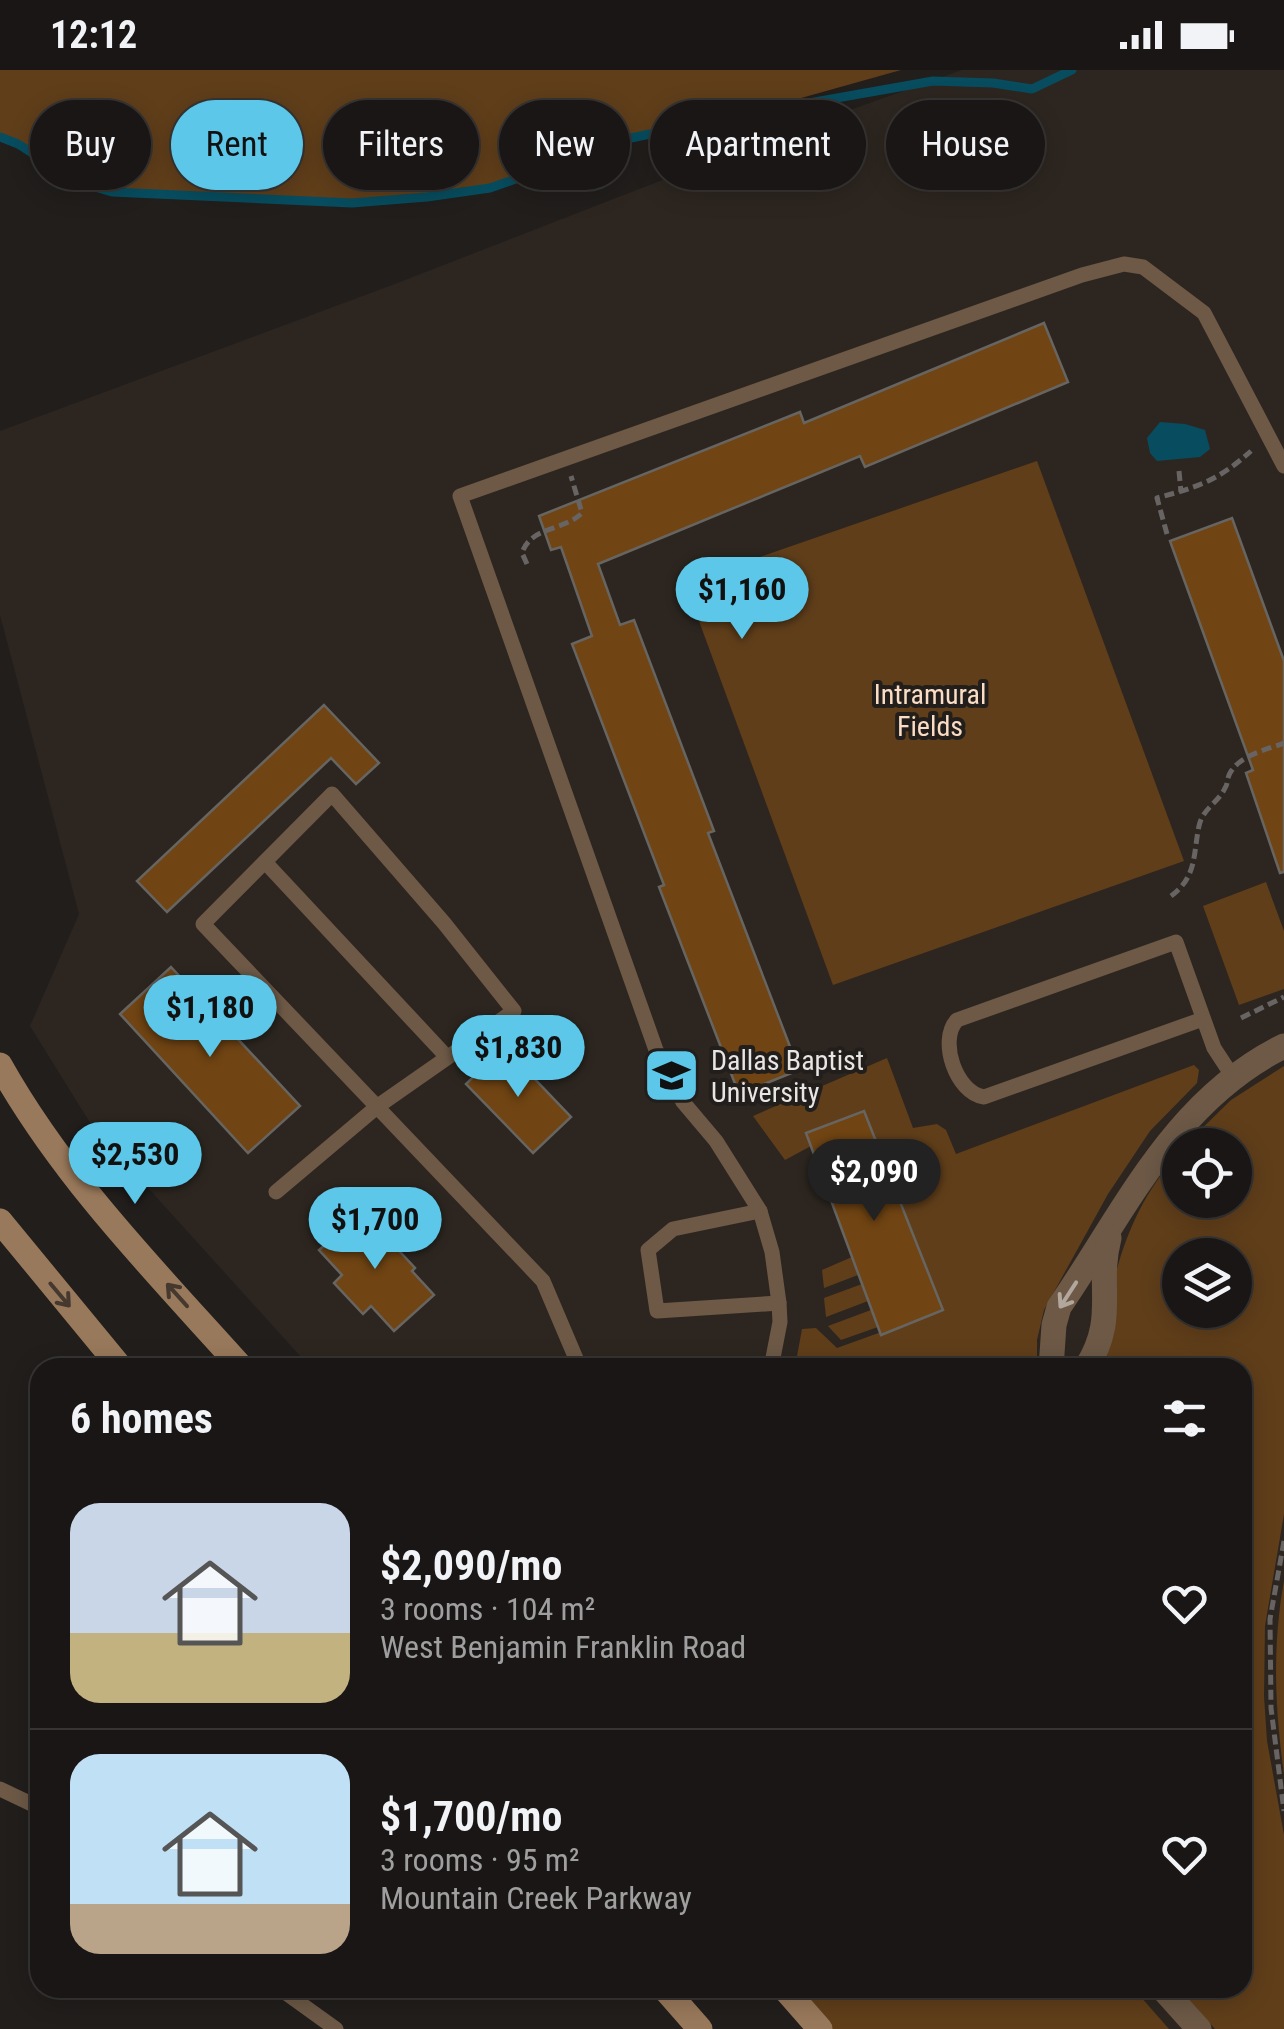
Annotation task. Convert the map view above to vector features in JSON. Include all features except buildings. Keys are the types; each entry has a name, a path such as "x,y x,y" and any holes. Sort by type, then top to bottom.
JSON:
{"main road":[{"path":"0,1065 25,1110 86,1194 233,1358"},
{"path":"0,1221 113,1358"},
{"path":"673,1998 700,2029"},
{"path":"793,1998 820,2029"}],"street":[{"path":"1052,1358 1059,1307 1172,1136 1232,1077 1284,1046"},
{"path":"1090,1358 1106,1323 1104,1267 1110,1231"},
{"path":"1171,1998 1198,2029"}],"lane":[{"path":"773,1358 780,1322 779,1303 772,1252 760,1211 716,1141 683,1102 656,1050 460,496 1065,281 1124,264 1143,268 1204,313 1284,466"},
{"path":"276,1192 378,1106 514,1011 332,794 203,924 378,1106 543,1280 576,1358"},
{"path":"265,862 447,1058"},
{"path":"1203,1019 984,1097 975,1096 964,1087 946,1041 949,1028 957,1020 1176,942 1214,1048 1232,1077"},
{"path":"760,1211 673,1230 648,1250 650,1278 658,1311 779,1303"},
{"path":"0,1789 30,1803"},
{"path":"293,1998 336,2029"}],"path":[{"path":"1167,534 1157,498 1204,486 1251,452"},
{"path":"1178,471 1181,492"},
{"path":"527,564 522,553 525,543 533,536 574,521 582,512 570,473"},
{"path":"1171,896 1183,887 1194,868 1200,822 1208,806 1225,789 1228,776 1252,755 1284,743"},
{"path":"1241,1018 1284,997"},
{"path":"1284,1542 1270,1637 1271,1708 1284,1810"}],"shaded area":[{"name":"Dallas Baptist University","path":"962,70 1284,70 1284,2029 913,2029 884,1998 1252,1998 1252,1358 302,1358 92,1126 30,1026 79,914 0,615 0,431 650,185 650,190 866,190 866,104"}],"green space":[{"path":"0,70 901,70 794,100 650,100 650,134 630,138 630,100 499,100 499,185 479,189 479,100 323,100 323,190 472,190 352,203 105,190 151,190 151,100 30,100 30,152 0,137"},
{"name":"Intramural Fields","path":"1037,461 1184,861 833,985 685,583"},
{"path":"1266,882 1284,931 1284,989 1239,1005 1203,906"},
{"path":"887,1058 913,1128 937,1124 946,1130 956,1154 1194,1065 1199,1070 1197,1083 1150,1131 1108,1194 1044,1310 1037,1358 797,1358 802,1329 816,1328 837,1348 942,1310 864,1111 807,1133 811,1146 785,1160 753,1116"},
{"path":"1284,1066 1284,1514 1265,1626 1264,1696 1267,1741 1284,1835 1284,2029 1215,2029 1187,1998 1252,1998 1252,1358 1098,1358 1122,1253 1144,1202 1162,1174 1162,1218 1252,1218 1252,1128 1202,1128 1231,1100"},
{"path":"852,1257 858,1275 824,1288 822,1270"},
{"path":"862,1284 868,1301 826,1317 824,1298"},
{"path":"871,1310 878,1327 841,1340 828,1326"},
{"path":"1284,1581 1284,1774 1276,1678"},
{"path":"803,1998 1142,1998 1169,2029 829,2029"}],"water":[{"path":"1160,422 1205,430 1210,449 1200,457 1157,461 1150,453 1147,438"}],"waterway":[{"path":"0,137 78,182 112,192 352,203 490,188 631,138 741,115 933,81 1032,89 1072,70"}],"place":[{"name":"Dallas Baptist University","path":"672,1076"}]}
